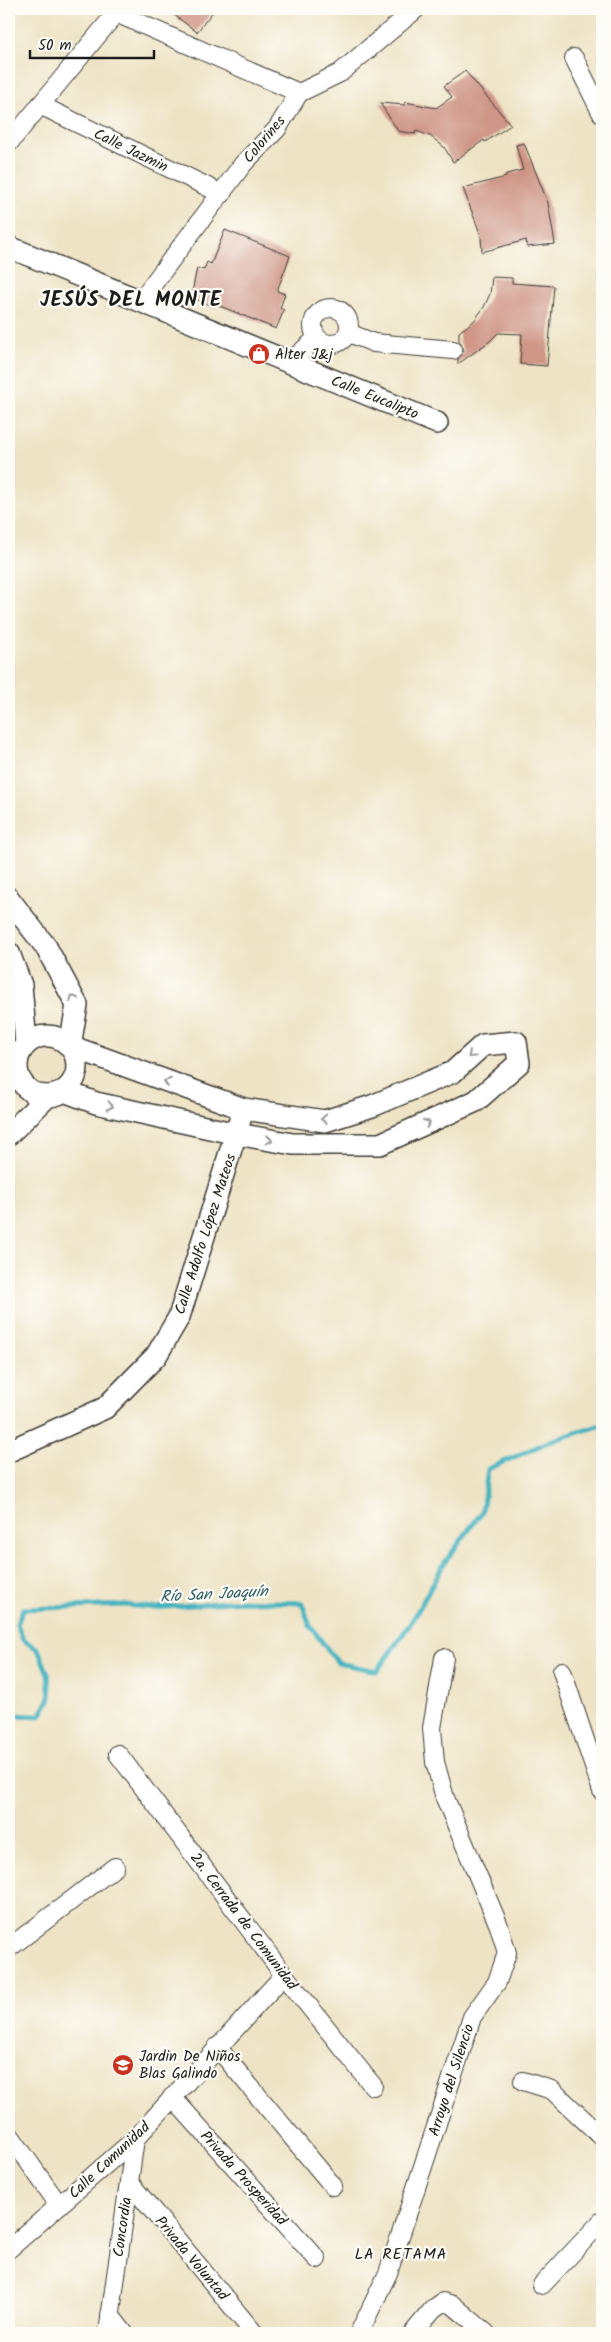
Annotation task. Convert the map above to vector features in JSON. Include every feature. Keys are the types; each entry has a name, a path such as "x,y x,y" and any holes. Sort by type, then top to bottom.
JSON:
{"street":[{"path":"9,143 116,13 299,93 340,73 416,9"},
{"path":"574,58 602,114"},
{"name":"Colorines","path":"141,300 243,164 277,130 299,93"},
{"name":"Calle Jazmin","path":"40,105 222,194"},
{"name":"Calle Eucalipto","path":"9,247 437,423"},
{"path":"333,308 341,311 347,317 350,325 349,333 343,341 334,345 324,344 317,338 313,330 314,321 318,314 325,309 333,308"},
{"path":"349,333 374,343 453,350"},
{"path":"290,362 317,338"},
{"path":"9,898 46,947 77,1005 70,1046"},
{"path":"9,953 21,985 26,1044"},
{"path":"9,1134 56,1094 72,1084 76,1075 76,1055 70,1046 63,1039 48,1035 34,1038 26,1044 16,1061 13,1076 20,1079 31,1092 56,1094 237,1134 293,1144 380,1144 476,1101 519,1063 516,1042 483,1045 453,1072 372,1106 325,1121 244,1109 70,1046"},
{"name":"Calle Adolfo López Mateos","path":"9,1451 105,1408 156,1356 180,1317 244,1109"},
{"name":"Arroyo del Silencio","path":"359,2333 388,2273 472,2017 497,1982 506,1953 499,1926 445,1798 435,1762 432,1728 444,1658"},
{"path":"562,1671 596,1746 602,1791"},
{"name":"2a. Cerrada de Comunidad","path":"118,1754 284,1975 373,2086"},
{"path":"9,1948 115,1867"},
{"name":"Calle Comunidad","path":"9,2249 135,2139 284,1975"},
{"path":"217,2047 333,2186"},
{"path":"522,2081 552,2090 602,2137"},
{"name":"Privada Prosperidad","path":"172,2097 317,2259"},
{"path":"9,2134 59,2205"},
{"name":"Concordia","path":"108,2333 135,2139"},
{"name":"Privada Voluntad","path":"129,2182 254,2333"},
{"path":"542,2285 602,2221"},
{"path":"413,2333 433,2309 443,2302 453,2305 486,2333"},
{"path":"110,2315 124,2333"}],"building":[{"path":"166,9 215,9 197,32"},
{"path":"465,71 511,125 485,142 484,140 453,162 444,147 430,136 416,131 415,134 398,131 380,103 405,105 405,102 436,108 452,97 444,86"},
{"path":"524,143 548,203 555,244 527,247 526,240 482,252 481,236 463,188 506,177 506,174 523,170 516,145"},
{"path":"225,230 290,256 277,291 285,294 280,308 284,310 276,329 215,304 214,307 191,297 197,268 204,270 207,262 211,264"},
{"path":"492,277 512,278 512,283 554,286 547,366 520,364 522,334 498,333 458,364 458,359 464,350 459,341 459,332 474,321 484,307 490,294"}],"waterway":[{"name":"Río San Joaquín","path":"9,1715 40,1716 50,1698 48,1674 38,1649 23,1640 17,1624 23,1609 124,1605 155,1608 241,1601 302,1603 310,1626 338,1663 377,1671 412,1621 445,1562 482,1512 488,1469 550,1441 602,1425"}],"place":[{"name":"Alter J&j","path":"259,354"},
{"name":"Jardin De Niños Blas Galindo","path":"123,2065"}],"district":[{"name":"JESÚS DEL MONTE","path":"131,299"},
{"name":"LA RETAMA","path":"401,2253"}]}
